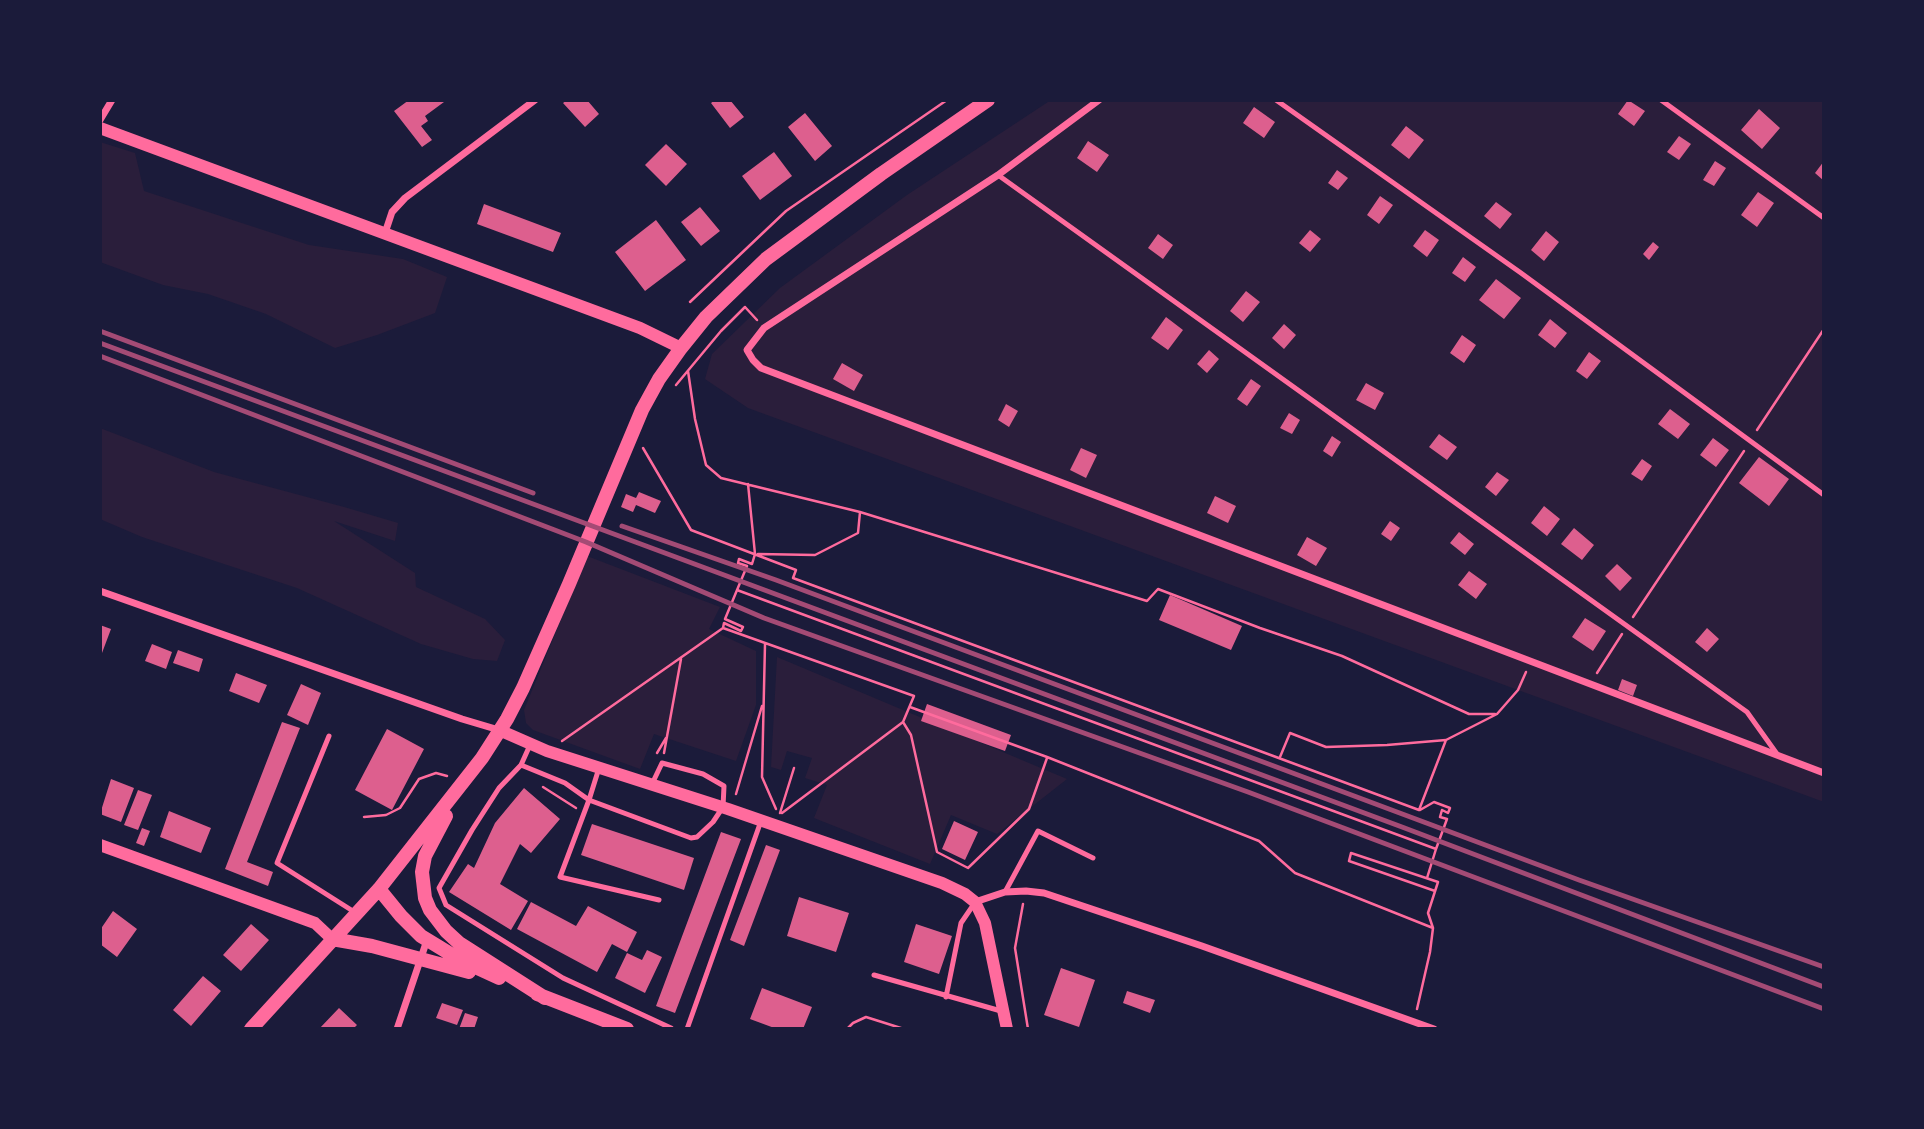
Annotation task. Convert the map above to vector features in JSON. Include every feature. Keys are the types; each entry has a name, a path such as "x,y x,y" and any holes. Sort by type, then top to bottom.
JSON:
{"main road":[{"path":"545,998 459,943 436,920 425,898 422,872 432,841 523,688 642,410 659,379 706,317 766,259 819,218 988,100"},
{"path":"251,1029 379,888 482,758"},
{"path":"379,888 405,921 427,940 462,961 545,998 627,1029"},
{"path":"332,939 505,981"}],"street":[{"path":"100,120 112,100"},
{"path":"385,233 392,212 405,198 534,100"},
{"path":"1099,100 998,174 764,328 747,350 753,360 761,368 1824,773"},
{"path":"100,128 640,328 681,348"},
{"path":"100,590 499,730 547,751 727,809 942,883 965,894 981,911 992,947 1007,1029"},
{"path":"100,845 315,923 332,939"},
{"path":"975,902 1005,892 1026,891 1071,901 1434,1029"},
{"path":"397,1029 423,959 427,940"}],"lane":[{"path":"1276,100 1521,273 1824,495"},
{"path":"1661,100 1824,218"},
{"path":"998,174 1747,712 1779,757"},
{"path":"329,736 277,863 356,913"},
{"path":"531,745 520,765 499,788 439,888 446,905 563,978 671,1028"},
{"path":"520,765 565,782 589,800 691,838 697,836 727,809 724,786 703,774 662,763 652,784"},
{"path":"599,767 560,877 659,900"},
{"path":"687,1029 761,821"},
{"path":"1005,892 1038,831 1093,858"},
{"path":"946,997 961,923 975,902"},
{"path":"874,975 1004,1012"}],"path":[{"path":"690,302 786,211 947,100"},
{"path":"670,392 721,331 745,307 764,328"},
{"path":"1590,685 1626,626 1824,329"},
{"path":"688,370 695,419 706,465 721,478 860,512 1147,601 1158,589 1342,656 1469,714 1497,714"},
{"path":"641,444 691,530 796,570 793,578 1419,810 1434,802 1450,808 1448,813 1442,810 1440,817 1447,819 1427,878"},
{"path":"547,751 723,628 724,623 741,631 743,627 725,619 747,566 738,563 739,559 752,564 755,554 748,484"},
{"path":"755,554 815,555 858,533 860,512"},
{"path":"737,590 1436,849"},
{"path":"723,628 914,696 903,722 779,816"},
{"path":"765,644 762,777 779,816"},
{"path":"662,763 682,657"},
{"path":"1280,758 1290,733 1326,747 1446,740 1497,714 1518,690 1530,662"},
{"path":"727,809 764,699"},
{"path":"910,706 1259,841 1295,873 1433,928"},
{"path":"903,722 911,734 937,852 968,868 1029,809 1047,757"},
{"path":"1419,810 1446,740"},
{"path":"779,816 794,768"},
{"path":"364,817 386,815 400,808 419,779 436,774 464,781"},
{"path":"1415,1023 1433,928 1428,913 1438,882 1351,853 1349,861 1435,891"},
{"path":"1026,891 1015,948 1028,1029"},
{"path":"846,1029 866,1017 904,1029"}],"shaded area":[{"path":"1051,100 1824,100 1824,802 748,408 705,379 712,354 780,288 907,195"},
{"path":"100,142 135,153 144,191 309,245 403,259 447,277 435,313 335,348 266,314 208,294 163,285 100,262"},
{"path":"100,428 214,472 398,523 395,541 334,521 415,573 416,587 485,619 505,640 497,661 473,659 421,644 297,588 142,537 100,519"},
{"path":"587,556 720,607 709,629 756,651 756,705 736,761 654,734 640,769 533,730 526,723 524,710"},
{"path":"777,657 1067,779 997,834 951,815 930,864 814,818 827,785 805,778 812,758 787,751 781,770 771,767"}],"building":[{"path":"409,100 444,102 425,116 428,121 421,126 432,140 422,147 394,111"},
{"path":"567,100 587,100 599,114 585,127 563,103"},
{"path":"715,100 730,100 744,117 730,128 711,103"},
{"path":"1628,100 1645,111 1634,126 1618,114"},
{"path":"1254,107 1275,122 1264,138 1243,123"},
{"path":"1759,109 1780,128 1762,149 1741,130"},
{"path":"805,113 832,146 815,161 788,127"},
{"path":"1406,126 1424,140 1409,159 1391,145"},
{"path":"1679,136 1691,144 1679,160 1667,152"},
{"path":"1088,141 1109,155 1097,172 1077,158"},
{"path":"666,144 687,164 666,186 645,165"},
{"path":"774,152 792,176 760,200 742,176"},
{"path":"1715,161 1726,168 1714,186 1703,180"},
{"path":"1824,161 1824,181 1815,173"},
{"path":"1337,170 1348,178 1338,190 1328,183"},
{"path":"1758,192 1774,203 1757,227 1741,215"},
{"path":"1380,196 1393,205 1379,224 1367,215"},
{"path":"1496,202 1512,214 1500,229 1484,216"},
{"path":"484,204 561,233 553,252 477,224"},
{"path":"700,207 720,231 701,246 681,222"},
{"path":"656,220 686,260 645,291 615,252"},
{"path":"1310,230 1321,239 1310,252 1299,243"},
{"path":"1425,230 1439,240 1427,257 1413,246"},
{"path":"1546,231 1559,242 1544,261 1531,250"},
{"path":"1158,234 1173,245 1163,259 1148,248"},
{"path":"1653,242 1659,247 1649,260 1643,254"},
{"path":"1463,257 1476,267 1465,282 1452,273"},
{"path":"1496,279 1521,298 1504,319 1479,300"},
{"path":"1246,291 1260,302 1243,322 1230,311"},
{"path":"1166,317 1183,330 1168,350 1151,338"},
{"path":"1550,319 1567,333 1555,348 1538,335"},
{"path":"1284,324 1296,335 1284,349 1272,338"},
{"path":"1462,335 1476,345 1464,363 1450,353"},
{"path":"1209,350 1219,359 1207,373 1197,364"},
{"path":"1589,352 1601,361 1587,379 1576,371"},
{"path":"842,363 863,375 854,391 833,379"},
{"path":"1251,379 1261,386 1247,406 1237,399"},
{"path":"1366,383 1384,393 1375,410 1356,400"},
{"path":"1006,404 1018,411 1009,427 998,420"},
{"path":"1670,409 1690,424 1678,439 1658,424"},
{"path":"1289,413 1300,420 1292,434 1280,428"},
{"path":"1439,434 1457,447 1447,460 1429,447"},
{"path":"1332,436 1341,442 1332,457 1323,451"},
{"path":"1713,438 1729,450 1716,467 1700,455"},
{"path":"1081,448 1097,455 1086,478 1070,470"},
{"path":"1759,457 1789,479 1769,506 1739,483"},
{"path":"1642,459 1652,466 1642,481 1631,474"},
{"path":"1497,472 1509,480 1496,496 1485,487"},
{"path":"639,492 661,501 655,513 636,505 633,512 621,507 626,494 636,498"},
{"path":"1215,496 1236,506 1228,523 1207,513"},
{"path":"1544,506 1560,519 1547,536 1531,523"},
{"path":"1390,521 1400,528 1391,541 1381,534"},
{"path":"1574,528 1594,545 1582,560 1561,544"},
{"path":"1459,532 1474,544 1465,555 1450,543"},
{"path":"1307,537 1327,548 1316,566 1297,555"},
{"path":"1617,564 1632,578 1620,591 1605,576"},
{"path":"1469,571 1487,584 1476,599 1458,585"},
{"path":"1170,595 1242,626 1231,650 1159,620"},
{"path":"1585,618 1606,631 1593,651 1572,637"},
{"path":"100,625 111,629 102,653 100,652"},
{"path":"1707,628 1719,639 1707,652 1695,642"},
{"path":"152,644 172,652 166,669 145,661"},
{"path":"178,650 203,659 199,672 173,663"},
{"path":"236,673 267,685 259,703 229,691"},
{"path":"1622,679 1637,685 1633,696 1618,690"},
{"path":"301,684 321,693 308,725 287,715"},
{"path":"927,704 1011,735 1005,751 921,721"},
{"path":"282,722 300,728 247,862 273,872 268,886 225,869"},
{"path":"387,729 424,749 392,810 355,790"},
{"path":"111,779 134,788 121,822 100,814"},
{"path":"524,788 560,819 531,853 520,844 500,884 528,901 511,930 449,892 468,864 474,868 495,823"},
{"path":"138,790 152,795 138,830 124,825"},
{"path":"169,811 211,828 201,853 160,837"},
{"path":"954,821 978,832 965,860 942,849"},
{"path":"592,824 694,858 684,890 581,855"},
{"path":"142,828 150,831 144,846 136,843"},
{"path":"721,832 741,839 675,1013 656,1006"},
{"path":"766,845 780,850 744,946 730,940"},
{"path":"799,897 849,913 836,952 787,936"},
{"path":"531,902 576,926 588,906 637,932 627,952 612,944 597,972 517,929"},
{"path":"113,911 137,929 117,957 100,944 100,930"},
{"path":"251,924 269,940 241,971 223,955"},
{"path":"916,924 952,936 939,974 904,962"},
{"path":"647,950 662,957 645,993 615,978 627,953 642,960"},
{"path":"1061,968 1095,980 1079,1027 1044,1015"},
{"path":"203,976 221,991 191,1026 173,1010"},
{"path":"762,988 812,1007 803,1029 777,1029 750,1019"},
{"path":"1127,991 1155,1000 1150,1013 1123,1003"},
{"path":"442,1003 463,1010 457,1025 436,1018"},
{"path":"339,1008 357,1025 353,1029 319,1029"},
{"path":"465,1013 478,1017 474,1029 459,1029"}],"railway":[{"path":"100,331 533,493"},
{"path":"100,343 1402,827 1824,987"},
{"path":"100,356 586,542 764,618 1248,792 1824,1009"},
{"path":"622,526 776,580 1579,880 1824,967"}]}
